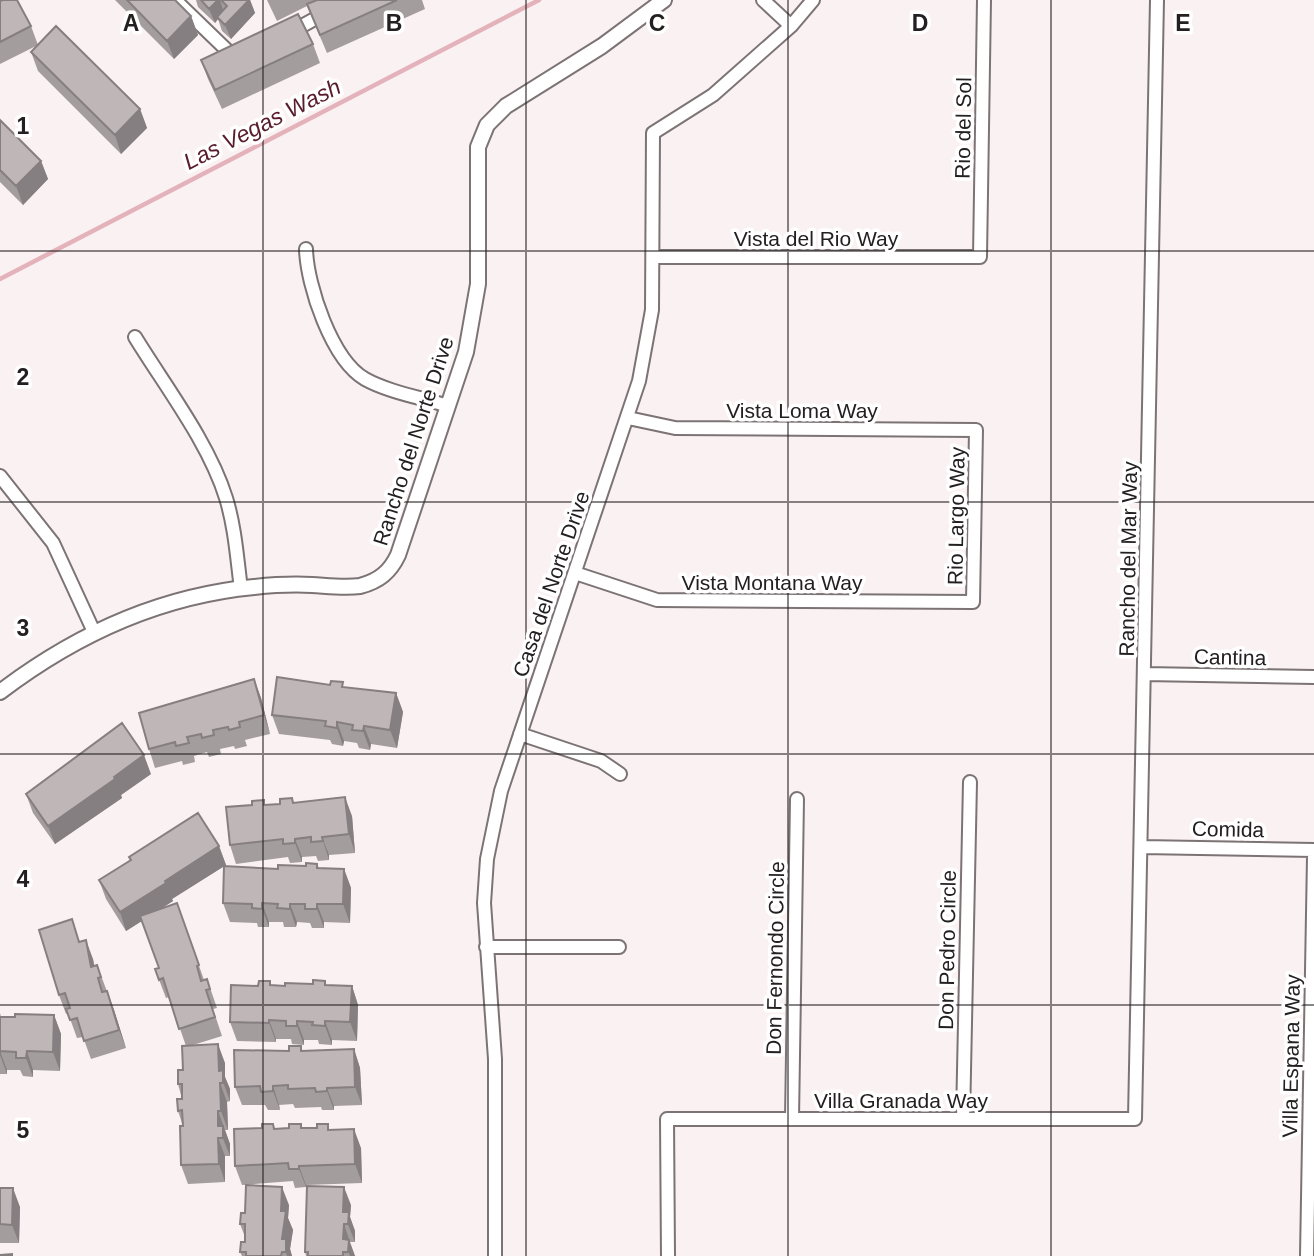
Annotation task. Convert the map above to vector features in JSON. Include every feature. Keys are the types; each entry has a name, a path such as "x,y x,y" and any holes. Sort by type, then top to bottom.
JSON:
{"street":[{"path":"175,0 238,61"},
{"path":"282,37 349,0"},
{"name":"Rancho del Norte Drive","path":"0,692 47,659 93,632 166,604 241,589 282,585 350,588 371,583 387,572 398,555 466,352 476,307 480,260 477,159 481,136 487,125 506,106 602,46 664,0"},
{"path":"763,0 791,26"},
{"name":"Casa del Norte Drive","path":"495,1256 495,1059 484,903 487,859 500,791 639,381 652,310 653,134 713,95 791,26 813,0"},
{"name":"Rio del Sol","path":"980,257 984,0"},
{"name":"Rancho del Mar Way","path":"1135,1119 1157,0"},
{"path":"306,249 312,290 337,348 350,366 376,384 448,406"},
{"name":"Vista del Rio Way","path":"653,257 980,257"},
{"path":"135,337 206,453 220,481 232,524 241,589"},
{"name":"Vista Loma Way","path":"628,418 675,428 976,430"},
{"name":"Rio Largo Way","path":"974,603 976,430"},
{"path":"0,476 53,543 93,632"},
{"name":"Vista Montana Way","path":"575,573 657,600 974,603"},
{"name":"Cantina","path":"1145,674 1314,677"},
{"path":"520,734 601,761 620,774"},
{"name":"Don Pedro Circle","path":"963,1119 970,782"},
{"name":"Don Fernondo Circle","path":"792,1119 797,799"},
{"name":"Comida","path":"1142,847 1314,850"},
{"name":"Villa Espana Way","path":"1307,1256 1314,857"},
{"path":"486,947 619,947"},
{"name":"Villa Granada Way","path":"668,1256 667,1119 1135,1119"}],"building":[{"path":"17,0 31,26 0,42 0,1"},
{"path":"127,0 175,0 191,16 167,41"},
{"path":"201,0 218,0 209,9"},
{"path":"221,0 249,0 225,25 217,17 227,6"},
{"path":"317,0 397,0 320,35 307,4"},
{"path":"298,14 313,44 215,90 201,60"},
{"path":"56,26 140,109 115,135 31,52"},
{"path":"0,120 41,161 16,186 0,170"},
{"path":"277,677 330,685 331,681 343,682 342,687 396,693 390,730 364,726 363,731 352,730 353,725 337,722 337,728 325,726 326,721 272,715"},
{"path":"254,679 264,715 239,722 240,727 213,730 214,735 202,738 201,734 187,737 189,743 176,746 175,742 149,749 139,713"},
{"path":"122,723 144,755 48,826 26,794"},
{"path":"345,797 349,834 322,837 323,841 311,842 311,837 295,839 295,843 283,844 283,839 230,845 226,807 252,805 252,801 264,800 264,805 280,804 280,799 292,798 293,803"},
{"path":"198,813 219,846 120,912 99,880 131,860 129,857"},
{"path":"306,863 317,864 317,868 344,869 343,904 317,904 317,909 305,909 305,904 290,904 290,909 277,908 278,904 262,903 262,909 252,908 252,904 223,903 224,866 278,869 278,865 306,866"},
{"path":"177,903 199,965 197,966 201,981 207,979 210,989 206,990 215,1017 179,1029 163,978 159,980 155,969 159,968 140,916"},
{"path":"72,919 79,942 86,940 91,967 97,965 102,992 107,991 119,1030 84,1041 77,1018 70,1020 66,1009 70,1008 65,993 59,995 39,930"},
{"path":"313,980 325,981 325,985 352,986 350,1022 325,1021 325,1026 297,1021 297,1026 286,1026 286,1021 230,1022 231,985 258,986 259,981 270,981 270,985 285,986 285,983 313,984"},
{"path":"15,1014 54,1015 53,1052 27,1051 26,1058 16,1058 16,1052 0,1051 0,1017 15,1017"},
{"path":"218,1044 219,1071 223,1070 223,1083 220,1083 221,1111 218,1111 218,1126 223,1126 223,1138 218,1138 219,1164 181,1165 180,1126 183,1126 182,1110 178,1111 177,1099 182,1099 178,1070 183,1070 182,1046"},
{"path":"289,1046 301,1046 301,1051 354,1049 355,1087 327,1088 327,1091 316,1092 315,1088 288,1089 288,1085 273,1086 273,1091 261,1092 260,1086 235,1087 234,1050 289,1051"},
{"path":"262,1124 273,1124 274,1129 289,1128 289,1124 301,1124 301,1128 317,1128 317,1124 328,1124 328,1130 354,1129 355,1164 299,1166 299,1169 289,1169 288,1163 235,1166 234,1129 262,1128"},
{"path":"246,1185 282,1187 281,1211 286,1211 282,1239 286,1239 286,1252 282,1252 281,1256 246,1256 246,1252 240,1252 241,1242 245,1242 245,1224 240,1224 241,1213 245,1213"},
{"path":"307,1186 344,1187 343,1212 349,1212 348,1224 344,1224 343,1239 349,1240 348,1252 343,1252 343,1256 308,1256 308,1252 305,1252"},
{"path":"0,1188 13,1188 12,1225 0,1224"}],"waterway":[{"name":"Las Vegas Wash","path":"0,279 539,0"}]}
